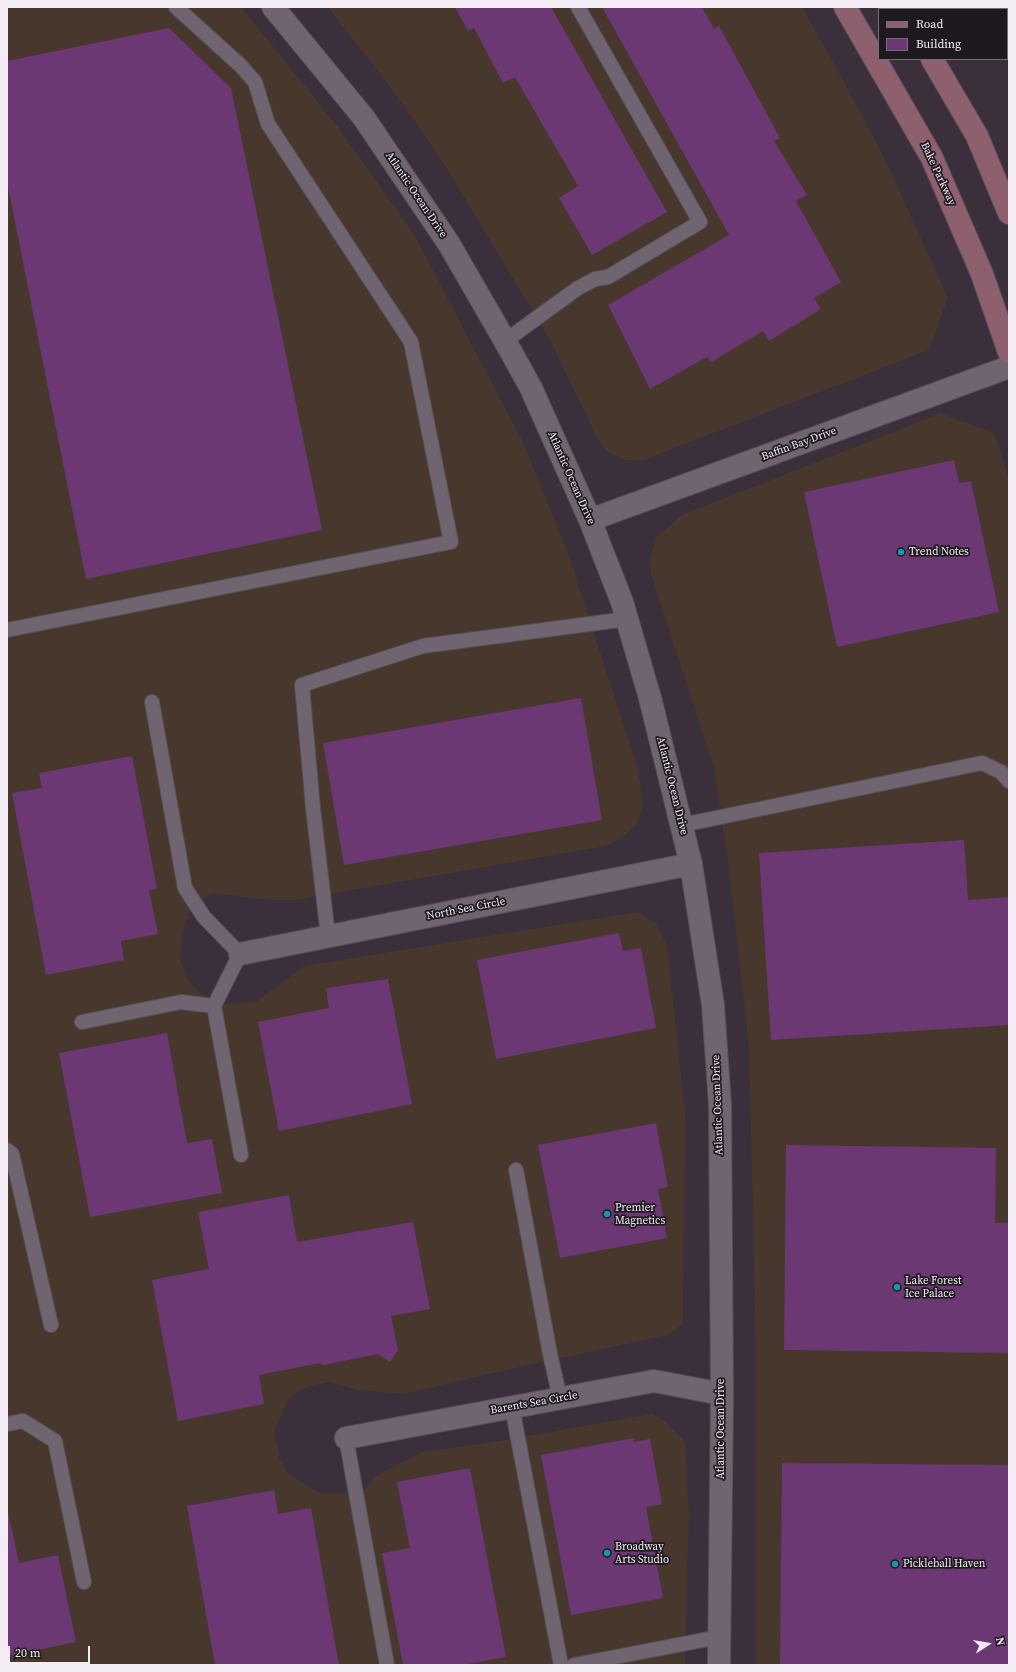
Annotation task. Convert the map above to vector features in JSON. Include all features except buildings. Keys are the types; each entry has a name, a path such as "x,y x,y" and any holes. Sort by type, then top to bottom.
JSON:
{"main road":[{"name":"Bake Parkway","path":"845,7 932,158 982,274 1009,352"},
{"path":"933,60 976,136 1009,212"}],"street":[{"name":"Atlantic Ocean Drive","path":"273,7 364,118 449,244 506,341 531,388 590,520 622,602 650,698 692,864 713,1005 720,1105 722,1394 719,1665"},
{"name":"Baffin Bay Drive","path":"590,520 1009,367"},
{"name":"North Sea Circle","path":"240,954 692,864"},
{"name":"Barents Sea Circle","path":"346,1438 654,1382 722,1394"}],"lane":[{"path":"7,630 452,542 411,342 268,124 255,82 241,66 176,7"},
{"path":"506,341 578,288 595,279 608,277 700,222 578,7"},
{"path":"328,936 313,808 302,685 423,646 627,619"},
{"path":"152,702 185,888 204,917 240,954 214,1006 240,1155"},
{"path":"682,825 982,763 1001,772 1009,781"},
{"path":"82,1022 181,1002 214,1006"},
{"path":"7,1150 12,1154 51,1325"},
{"path":"516,1170 550,1354 560,1398"},
{"path":"512,1407 561,1665"},
{"path":"7,1424 23,1421 55,1441 84,1582"},
{"path":"346,1438 387,1665"},
{"path":"574,1665 719,1637"}],"shaded area":[{"path":"7,7 241,7 338,127 415,236 523,442 569,556 638,769 643,805 636,825 623,837 606,846 295,900 269,900 214,893 201,900 190,911 183,931 180,960 188,980 202,995 224,1005 257,1001 304,966 637,912 656,923 667,946 685,1112 683,1324 668,1335 404,1394 357,1390 329,1382 304,1388 287,1401 274,1432 280,1460 290,1475 321,1494 341,1494 362,1492 378,1475 424,1451 480,1444 652,1414 666,1422 685,1442 689,1514 685,1665 7,1665"},
{"path":"328,7 802,7 885,159 948,298 929,350 641,461 625,460 608,452 598,440 551,342 446,167 417,124"},
{"path":"941,413 995,434 1009,481 1009,1665 756,1665 756,1354 749,1047 728,861 714,768 651,574 650,557 656,537 682,515"}],"place":[{"name":"Trend Notes","path":"901,552"},
{"name":"Premier Magnetics","path":"607,1214"},
{"name":"Lake Forest Ice Palace","path":"897,1287"},
{"name":"Broadway Arts Studio","path":"607,1553"},
{"name":"Pickleball Haven","path":"895,1564"}]}
